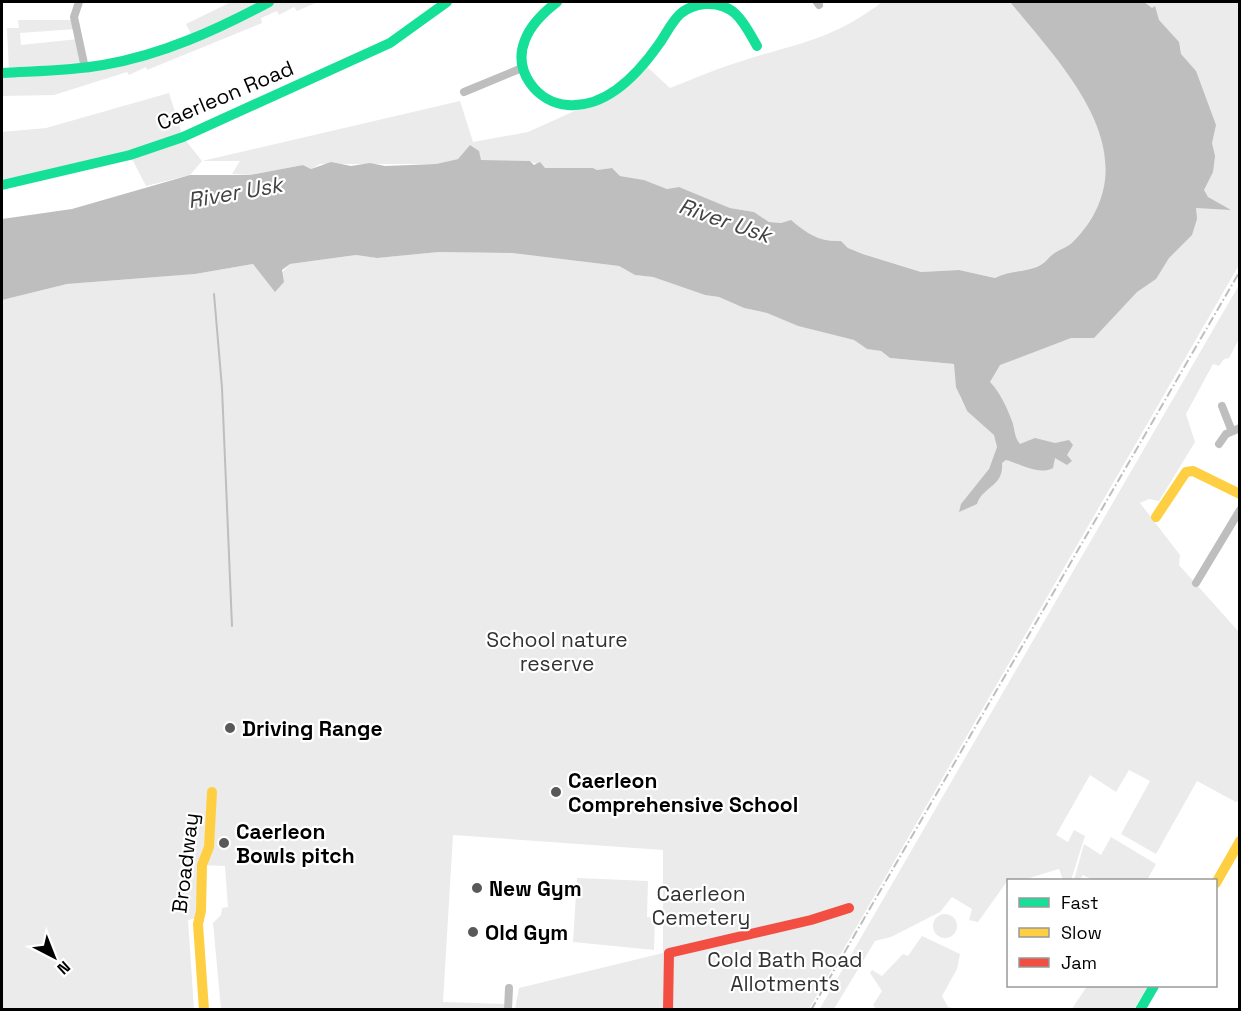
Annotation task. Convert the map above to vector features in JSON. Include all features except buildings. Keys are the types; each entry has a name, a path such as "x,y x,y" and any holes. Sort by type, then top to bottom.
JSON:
{"street":[{"path":"79,2 74,17 85,68"},
{"path":"2,73 85,68 126,61 174,47 213,32 269,2"},
{"name":"Caerleon Road","path":"2,184 130,155 183,137 390,43 447,2"},
{"path":"557,2 535,21 525,36 522,48 522,68 535,90 554,103 572,107 590,104 614,92 644,64 683,12 708,4 731,4 743,20 756,46"},
{"path":"464,92 522,68"},
{"path":"1219,444 1235,429 1222,406"},
{"path":"1156,517 1186,472 1193,471 1239,494"},
{"path":"1196,583 1239,510"},
{"name":"Broadway","path":"204,1010 198,924 201,910 202,866 209,847 212,792"},
{"path":"1217,880 1239,841"},
{"path":"668,1010 669,953 811,920 849,908"},
{"path":"1140,1010 1153,987"},
{"path":"508,1010 509,988"}],"green space":[{"path":"231,2 318,2 297,11 294,7 279,15 277,11 261,18 262,23 147,70 146,67 129,75 127,72 54,95 2,96 2,73 9,72 7,28 19,28 18,20 74,20 76,29 20,33 21,45 78,39 85,68 194,40 186,24"},
{"path":"882,2 1010,2 1067,73 1085,100 1098,128 1105,157 1105,186 1094,214 1069,246 1034,268 995,278 959,270 921,272 848,248 841,241 814,236 791,221 769,222 754,212 730,208 679,187 667,189 644,180 620,176 612,168 597,170 593,168 545,168 530,161 481,160 470,145 458,159 436,164 320,164 311,169 303,165 250,175 232,174 240,161 202,161 460,101 473,142 528,132 590,104 644,64 670,88 728,66 818,38 850,23"},
{"path":"1116,2 1239,2 1239,265 809,1009 515,1009 519,988 663,953 663,850 453,835 443,1002 506,1004 506,1009 221,1009 213,923 221,915 222,908 228,907 225,866 198,865 199,918 188,920 194,1009 2,1009 2,300 67,284 195,274 253,264 271,284 290,264 356,255 377,258 439,252 512,253 619,266 635,275 653,277 705,295 719,297 744,308 767,313 798,326 854,340 867,349 881,351 890,358 954,364 960,397 967,411 995,435 997,447 989,469 978,486 977,493 1003,450 969,377 1104,297"},
{"path":"169,93 183,137 202,161 190,175 146,186 130,155 2,185 2,132 46,128"},
{"path":"1239,285 1239,339 1229,358 1224,359 1219,366 1213,364 1186,414 1195,442 1159,501 1149,499 1140,503 1180,555 1179,565 1239,632 1239,801 1236,802 1197,781 1156,854 1121,834 1150,781 1129,770 1116,792 1090,775 1056,835 1068,842 1074,830 1085,836 1071,879 1063,879 1059,869 1026,879 1007,879 978,922 969,920 972,909 952,897 940,912 891,937 875,941 834,1009 819,1010"},
{"path":"1111,837 1156,864 1148,879 1091,879 1083,875 1080,879 1074,879 1084,844 1101,855"},
{"path":"577,878 648,881 647,917 655,918 654,950 573,942"},
{"path":"945,914 953,918 957,926 953,934 945,938 937,934 933,926 937,918"},
{"path":"922,936 960,954 957,969 942,996 948,1007 956,1009 876,1009 873,1005 882,991 870,973 872,970 882,976 903,954 908,956"},
{"path":"1086,987 1147,987 1134,1009 1072,1009"}],"water":[{"name":"River Usk","path":"1010,2 1144,2 1152,8 1155,6 1159,20 1179,42 1181,54 1196,71 1216,125 1212,143 1215,156 1213,172 1204,190 1208,197 1231,210 1196,208 1197,219 1192,235 1169,258 1156,279 1137,292 1094,338 1071,338 1000,365 990,382 1005,406 1020,444 1035,438 1055,443 1069,440 1073,445 1067,455 1072,461 1067,465 1055,458 1053,468 1041,471 1006,460 1002,463 1002,471 997,482 984,493 977,504 959,512 961,504 989,469 997,447 994,435 967,411 956,387 954,364 890,358 881,351 867,349 854,340 798,326 767,313 744,308 719,297 705,295 653,277 635,275 619,266 512,253 439,252 377,258 356,255 290,264 282,270 284,282 275,292 253,264 195,274 67,284 2,300 2,219 72,209 190,175 250,175 303,165 311,169 331,162 351,166 370,163 385,166 436,164 458,159 470,145 479,151 481,160 530,161 534,165 540,162 545,168 593,168 597,170 612,168 620,176 644,180 667,189 679,187 730,208 754,212 769,222 781,223 791,220 814,236 841,241 848,248 863,254 921,272 959,270 995,278 1031,269 1072,243 1095,211 1105,179 1103,147 1093,116 1076,86 1055,56"}],"waterway":[{"path":"214,294 222,388 232,626"}],"railway":[{"path":"811,1010 1240,271"}],"traffic: fast":[{"path":"2,73 90,67 125,61 209,32 269,2"},
{"path":"2,185 130,155 183,137 390,43 447,2"},
{"path":"557,2 534,24 523,46 522,57 525,73 534,88 557,103 568,105 596,101 620,87 651,55 677,17 685,10 695,6 715,4 731,10 743,22 757,46"},
{"path":"1140,1010 1153,987"}],"traffic: slow":[{"path":"1156,517 1186,472 1193,471 1240,494"},
{"path":"204,1010 198,924 201,911 202,865 209,847 212,792"},
{"path":"1217,881 1240,841"}],"traffic: jam":[{"path":"668,1010 669,953 811,920 849,908"}],"place":[{"name":"Driving Range","path":"230,728"},
{"name":"Caerleon Comprehensive School","path":"556,792"},
{"name":"Caerleon Bowls pitch","path":"224,843"},
{"name":"New Gym","path":"477,888"},
{"name":"Old Gym","path":"473,932"}],"park label":[{"name":"School nature reserve","path":"557,651"},
{"name":"Caerleon Cemetery","path":"701,905"},
{"name":"Cold Bath Road Allotments","path":"785,971"}]}
